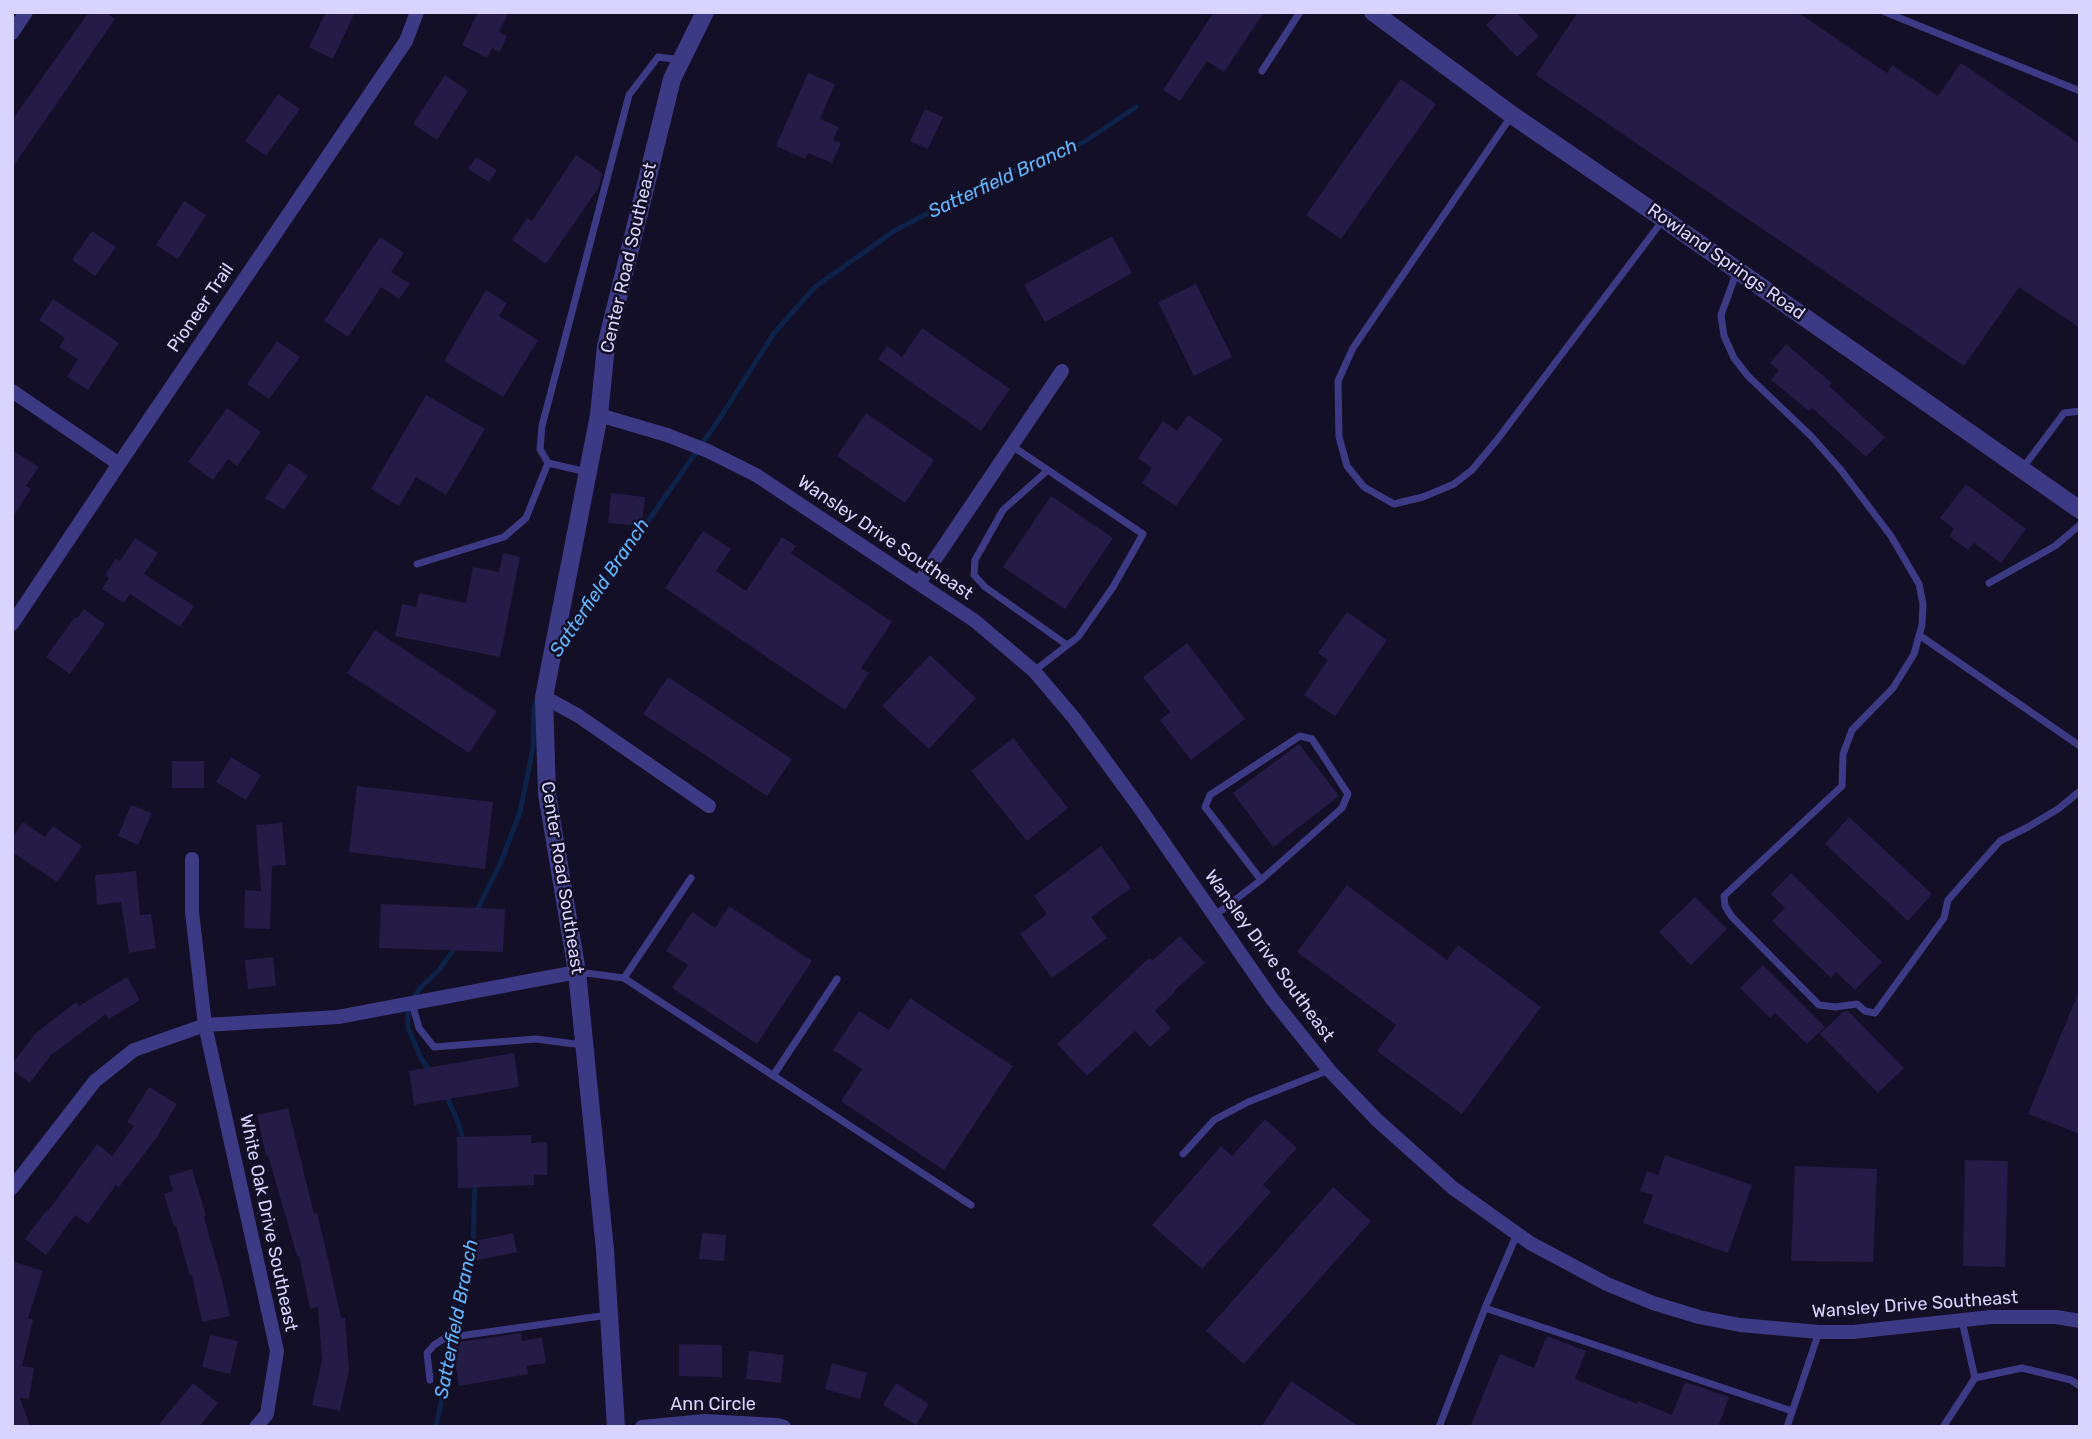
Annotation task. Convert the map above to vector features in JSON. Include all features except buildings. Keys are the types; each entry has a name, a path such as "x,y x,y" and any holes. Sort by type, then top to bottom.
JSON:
{"street":[{"path":"12,33 26,12"},
{"name":"Pioneer Trail","path":"12,624 407,41 417,12"},
{"name":"Center Road Southeast","path":"616,1427 605,1250 577,972 547,794 544,696 599,415 606,346 672,79 705,12"},
{"name":"Rowland Springs Road","path":"1373,12 1512,115 2080,510"},
{"path":"919,583 1062,371"},
{"path":"12,391 119,464"},
{"name":"Wansley Drive Southeast","path":"599,415 667,435 708,451 756,475 975,621 1034,671 1129,793 1272,999 1329,1070 1354,1098 1410,1151 1453,1188 1517,1234 1569,1265 1653,1303 1699,1317 1740,1325 1819,1332 1888,1329 2019,1316 2080,1321"},
{"path":"544,696 577,715 709,806"},
{"name":"White Oak Drive Southeast","path":"192,859 192,912 205,1025 276,1351 267,1414 256,1427"},
{"path":"12,1188 95,1081 134,1049 205,1025 338,1017 577,972"},
{"name":"Ann Circle","path":"642,1427 704,1422 784,1427"}],"lane":[{"path":"1262,71 1300,12"},
{"path":"1885,12 2080,90"},
{"path":"588,472 548,463 540,449 542,426 629,95 658,57 681,60"},
{"path":"1512,115 1353,348 1338,381 1339,437 1347,466 1364,487 1394,504 1423,497 1454,484 1472,470 1664,219"},
{"path":"1738,270 1721,315 1724,336 1734,358 1748,376 1811,436 1841,470 1891,537 1919,584 1923,604 1914,654 1893,688 1852,730 1843,754 1842,786 1724,896 1725,906 1732,917 1819,1005 1835,1007 1857,1004 1865,1011 1875,1013 1944,918 1948,900 2000,841 2038,821 2080,790"},
{"path":"2022,469 2064,413 2080,411"},
{"path":"1012,446 1143,534 1113,587 1078,637 1034,671"},
{"path":"417,564 504,537 526,519 548,463"},
{"path":"1048,470 1003,510 975,560 974,575 985,587 1067,645"},
{"path":"1989,583 2055,546 2080,525"},
{"path":"1919,635 2080,746"},
{"path":"1214,916 1261,880 1342,807 1348,794 1312,740 1300,736 1210,795 1206,807 1261,880"},
{"path":"624,978 691,878"},
{"path":"577,972 624,978 971,1205"},
{"path":"773,1076 837,979"},
{"path":"412,1003 419,1028 434,1047 536,1040 584,1045"},
{"path":"1183,1154 1214,1120 1248,1102 1329,1070"},
{"path":"1439,1427 1517,1234"},
{"path":"1485,1308 1792,1411"},
{"path":"430,1380 428,1353 445,1338 609,1315"},
{"path":"1962,1320 1975,1378"},
{"path":"1787,1427 1819,1332"},
{"path":"1943,1427 1975,1378 2022,1368 2071,1380 2080,1386"}],"waterway":[{"name":"Satterfield Branch","path":"561,646 720,418 774,333 815,287 894,231 986,183 1084,142 1136,107"},
{"name":"Satterfield Branch","path":"476,912 501,862 520,812 533,748 534,709 537,699"},
{"name":"Satterfield Branch","path":"431,1073 408,1028 408,1008 420,988 439,970 457,945"},
{"name":"Satterfield Branch","path":"446,1095 464,1142"},
{"name":"Satterfield Branch","path":"473,1245 475,1182"},
{"name":"Satterfield Branch","path":"436,1427 471,1255"}]}
